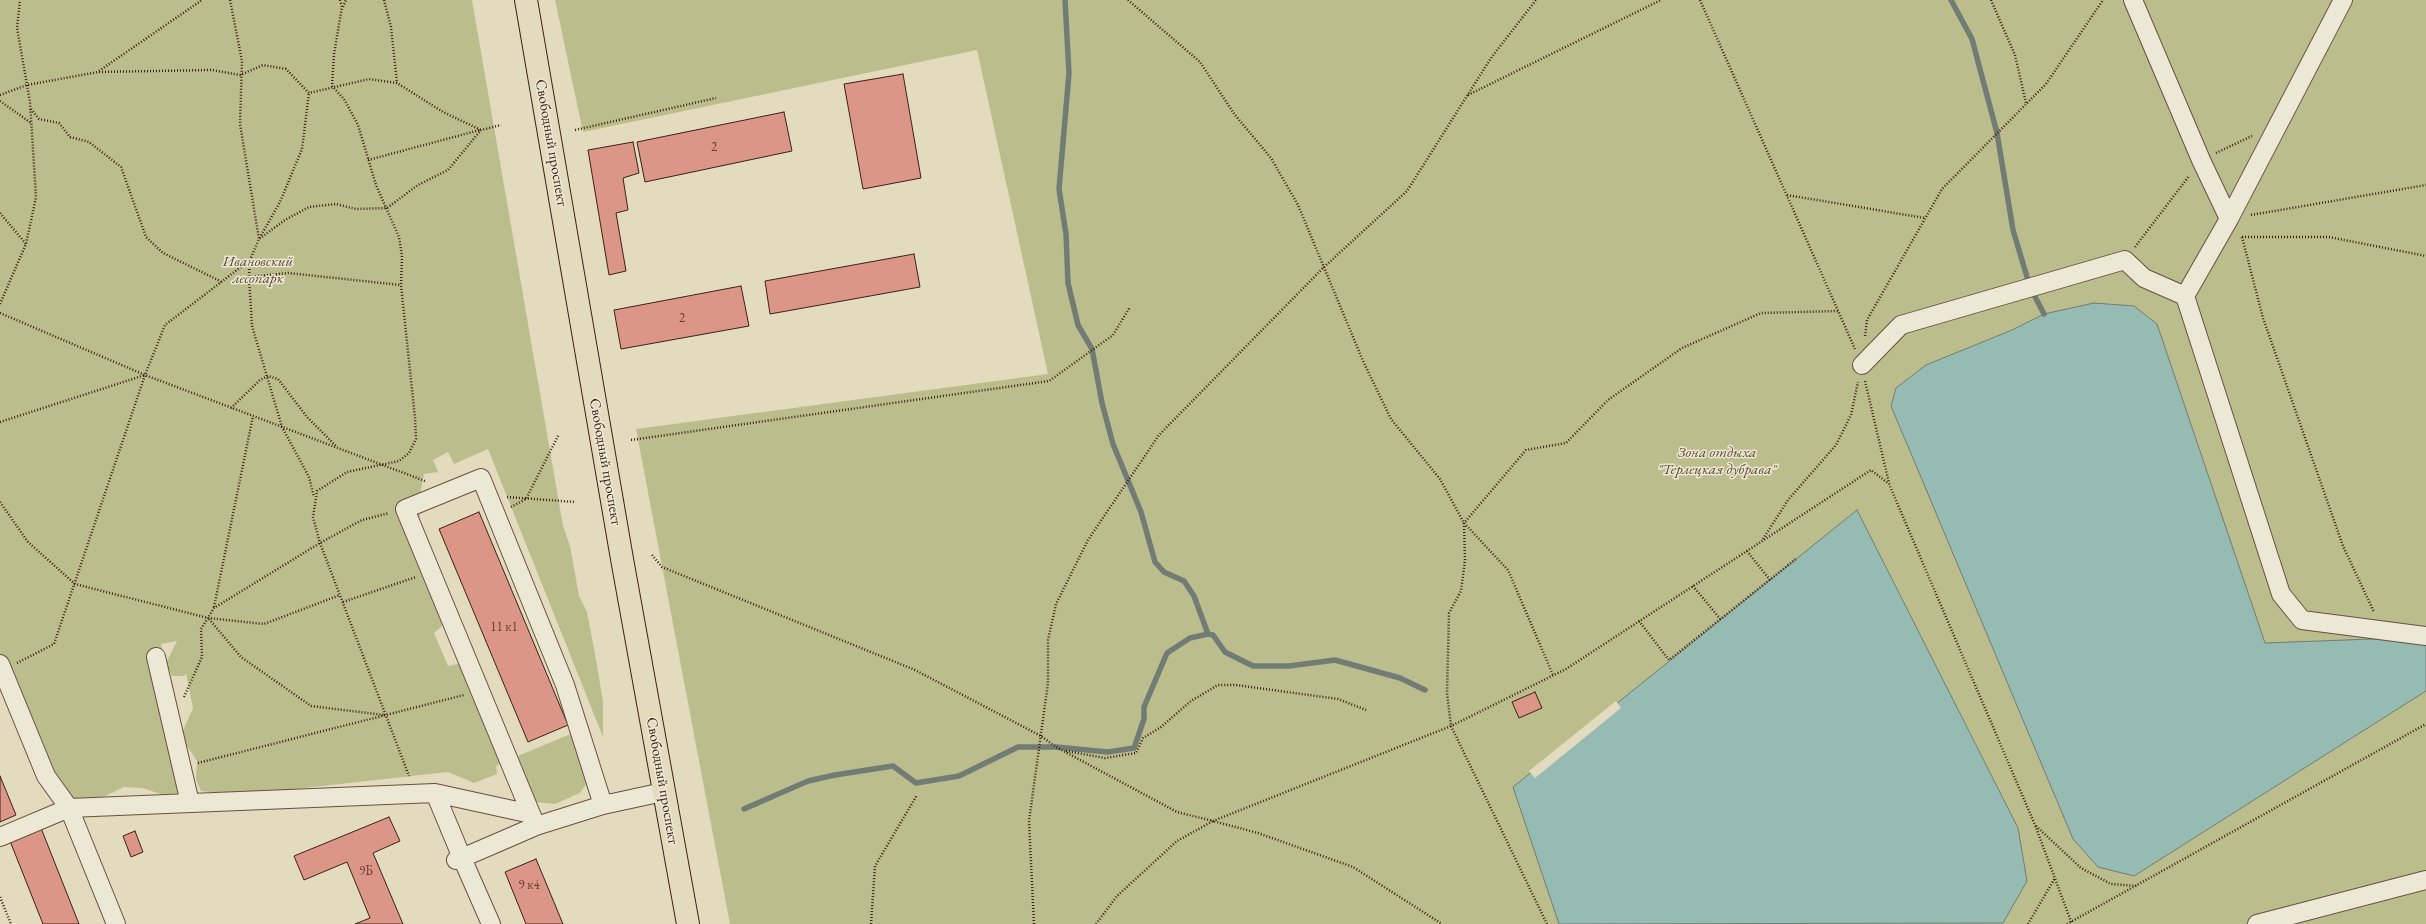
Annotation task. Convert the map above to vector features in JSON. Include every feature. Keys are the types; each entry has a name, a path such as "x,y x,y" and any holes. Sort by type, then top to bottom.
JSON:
{"main road":[{"name":"Свободный проспект","path":"526,0 663,792 688,924"}],"street":[{"path":"2133,0 2201,160 2229,219"},
{"path":"2343,0 2229,219 2185,296 2281,594 2302,620 2426,636"},
{"path":"1862,365 1901,325 2125,260 2144,278 2185,296"},
{"path":"534,820 405,509 481,478 565,685 603,805"},
{"path":"156,657 190,803"},
{"path":"1,667 46,776 69,808 116,924"},
{"path":"459,859 534,820 663,792"},
{"path":"0,838 69,808 190,803 252,805 435,793 534,820"},
{"path":"435,793 459,859 491,924"},
{"path":"2257,924 2426,880"}],"path":[{"path":"0,304 26,244 36,197 31,108 17,28 20,0"},
{"path":"98,72 202,0"},
{"path":"230,0 242,61 240,75 240,124 259,239"},
{"path":"340,0 342,7"},
{"path":"314,498 317,491 347,472 398,461 409,453 416,439 401,285 402,256 399,237 376,185 358,125 344,99 332,86 334,54 342,7 346,0"},
{"path":"384,0 391,27 397,83"},
{"path":"1128,0 1200,62 1235,115 1271,158 1298,205 1363,361 1391,419 1440,480 1464,523 1508,570 1553,676"},
{"path":"1034,924 1029,821 1048,683 1048,640 1056,604 1088,540 1158,435 1323,268 1407,191 1491,58 1536,0"},
{"path":"1467,96 1661,0"},
{"path":"1700,0 1862,365 1889,484 2035,825 2072,923"},
{"path":"1991,0 2015,55 2026,104"},
{"path":"1763,540 1788,500 1836,445 1851,415 1862,365 1867,320 1942,189 2046,84 2103,0"},
{"path":"0,94 27,84 98,72 212,70 240,75 263,65 286,70 309,93"},
{"path":"309,93 332,86 368,79 397,83 443,112 481,130"},
{"path":"309,93 302,150 280,202 259,239 250,260 249,277 252,326 282,427 309,477 314,498 313,516 320,543 416,794"},
{"path":"575,130 716,98"},
{"path":"0,101 32,123"},
{"path":"31,108 39,119 58,123 70,137 89,142 121,167 146,237 163,253 222,282"},
{"path":"2125,260 2201,160 2279,123"},
{"path":"368,160 501,125"},
{"path":"259,239 285,220 309,207 336,204 356,209 387,208 418,185 448,170 481,130"},
{"path":"2229,219 2426,185"},
{"path":"1787,195 1925,218"},
{"path":"0,213 26,244"},
{"path":"2242,237 2263,318 2343,546 2383,630"},
{"path":"2217,240 2242,237 2329,237 2426,256"},
{"path":"1,667 54,644 145,375 165,325 250,260"},
{"path":"249,277 288,273 401,285"},
{"path":"631,440 1049,382 1113,335 1130,307"},
{"path":"1547,924 1451,726 1447,694 1449,613 1461,591 1465,560 1464,523 1526,450 1566,443 1608,400 1682,348 1761,313 1838,311"},
{"path":"0,313 145,375 449,490"},
{"path":"0,422 145,375"},
{"path":"231,408 250,388 268,376"},
{"path":"268,376 278,379 307,417 339,448"},
{"path":"184,698 202,657 201,629 214,608 253,416"},
{"path":"496,514 526,499 559,434"},
{"path":"1096,924 1117,896 1177,841 1213,821 1451,726 1553,676 1871,470 1889,484"},
{"path":"488,495 574,502"},
{"path":"0,502 28,542 74,584 208,618 264,624 340,595"},
{"path":"214,608 320,543 362,520 405,509"},
{"path":"1747,551 1770,580"},
{"path":"652,555 662,567 915,670 1041,736 1064,751 1177,812 1258,833 1353,867 1442,924"},
{"path":"1639,621 1669,660 1797,558"},
{"path":"343,602 431,572"},
{"path":"1693,586 1721,620"},
{"path":"208,618 241,657 311,706 386,715"},
{"path":"1064,751 1105,758 1136,753 1142,738 1161,727 1191,701 1218,685 1236,684 1338,699 1366,710"},
{"path":"182,767 480,690"},
{"path":"2067,924 2072,923 2426,724"},
{"path":"871,924 875,866 917,795"},
{"path":"2035,825 2081,868 2111,884 2137,886"},
{"path":"2028,924 2055,878"},
{"path":"0,897 11,924"}],"green space":[{"name":"Ивановский лесопарк","path":"0,0 472,0 563,526 570,546 579,596 587,612 597,665 603,702 603,737 488,449 454,464 448,452 433,460 438,472 424,474 418,505 420,516 418,525 451,618 434,633 448,666 469,662 502,762 496,766 497,774 474,783 448,772 214,798 212,792 201,791 196,779 197,761 183,740 183,801 142,788 124,787 85,806 72,809 0,669","holes":["177,641 166,663 172,676 184,676 186,674 193,708 181,735 161,644"]},
{"name":"Зона отдыха \"Терлецкая дубрава\"","path":"555,0 2426,0 2426,924 730,924 636,429 1048,374 977,50 583,132"},
{"path":"573,733 589,780 580,793 555,804 535,802 518,756"}],"water":[{"path":"2094,303 2134,306 2157,324 2265,643 2426,637 2426,691 2134,876 2098,867 2073,839 1891,406 1896,388 1926,365 2012,330 2044,314"},
{"path":"1857,510 2018,828 2027,881 2003,923 1559,924 1513,787"}],"pier":[{"path":"1616,701 1621,708 1535,778 1529,771"}],"building":[{"path":"903,74 921,178 863,189 844,84"},
{"path":"784,112 792,151 645,182 637,142"},
{"path":"633,142 639,173 623,178 628,210 616,213 626,271 609,275 588,150"},
{"path":"914,254 920,287 770,314 765,281"},
{"path":"741,286 749,326 621,349 614,310"},
{"path":"479,512 568,725 528,742 439,529"},
{"path":"1535,692 1542,708 1519,718 1512,702"},
{"path":"0,776 16,815 0,822"},
{"path":"389,817 400,841 373,853 403,924 355,924 370,918 347,862 304,880 294,856"},
{"path":"41,828 79,924 43,924 10,841"},
{"path":"135,831 143,852 131,857 123,836"},
{"path":"536,859 563,924 526,924 505,872"}],"waterway":[{"path":"1065,0 1069,73 1059,189 1066,234 1068,283 1078,325 1092,349 1102,403 1113,444 1141,512 1155,562 1164,572 1184,581 1194,596 1208,634"},
{"path":"1951,0 1972,39 1997,133 2013,230 2030,287 2044,314"},
{"path":"744,809 808,781 835,775 893,766 916,783 959,776 1018,747 1056,747 1108,752 1134,748 1144,719 1144,707 1167,653 1190,638 1208,634 1213,635 1225,652 1253,666 1289,666 1335,660 1400,678 1425,690"}]}
